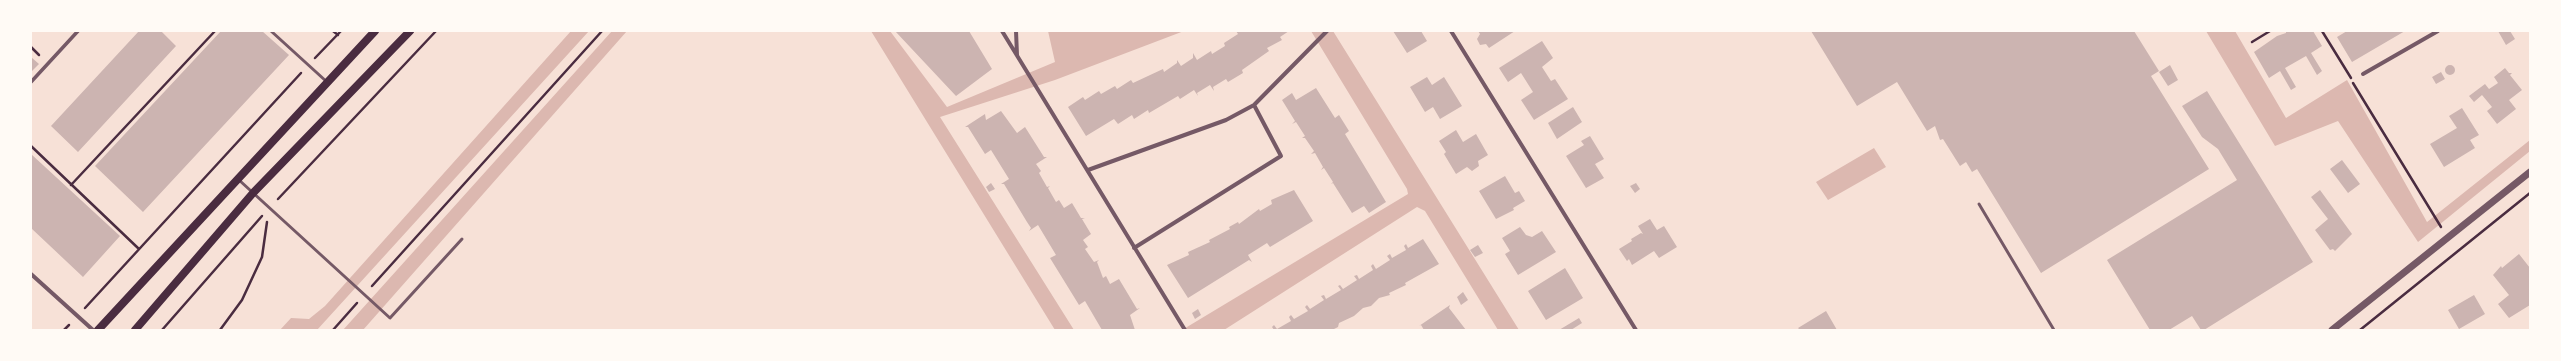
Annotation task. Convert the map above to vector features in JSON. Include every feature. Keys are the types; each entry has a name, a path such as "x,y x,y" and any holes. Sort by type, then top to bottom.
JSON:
{"main road":[{"path":"98,330 375,31"},
{"path":"135,330 253,193 410,31"}],"street":[{"path":"31,82 78,31"},
{"path":"1002,31 1018,56 1038,93 1088,170 1184,328"},
{"path":"1016,31 1018,56"},
{"path":"1088,170 1226,120 1254,105 1327,31"},
{"path":"1451,31 1636,330"},
{"path":"2363,74 2438,31"},
{"path":"1134,248 1281,156 1254,105"},
{"path":"2332,330 2530,172"},
{"path":"31,274 93,330"}],"lane":[{"path":"271,31 327,82"},
{"path":"237,179 390,318 462,239"},
{"path":"1979,204 2054,330"}],"path":[{"path":"71,185 215,31"},
{"path":"333,31 338,35"},
{"path":"64,330 341,31"},
{"path":"162,330 270,208 436,31"},
{"path":"334,330 602,31"},
{"path":"2252,42 2270,31"},
{"path":"2322,31 2440,226"},
{"path":"31,146 139,250"},
{"path":"2360,330 2530,193"},
{"path":"220,330 242,300 262,257 270,208"}],"shaded area":[{"path":"571,31 589,31 317,330 280,330 291,318 309,319 325,306"},
{"path":"612,31 627,31 363,330 343,330"},
{"path":"871,31 890,31 947,107 1055,62 1048,31 1184,31 1055,80 940,117 1074,330 1055,330"},
{"path":"1311,31 1333,31 1519,330 1498,330 1425,211 1417,207 1224,330 1182,330 1408,194 1407,189"},
{"path":"2206,31 2235,31 2286,118 2347,80 2427,222 2530,140 2530,151 2418,242 2338,121 2275,146"},
{"path":"1874,148 1886,167 1828,200 1816,182"}],"building":[{"path":"139,31 161,31 176,46 78,152 51,126"},
{"path":"221,31 262,31 289,55 143,212 95,166"},
{"path":"895,31 969,31 992,69 956,96"},
{"path":"1236,31 1289,31 1280,37 1282,40 1267,48 1269,51 1242,70 1243,73 1228,82 1226,79 1213,87 1214,91 1210,85 1197,93 1198,96 1194,90 1180,99 1178,96 1149,113 1148,110 1134,119 1132,115 1118,124 1114,119 1086,136 1068,107 1083,97 1085,100 1099,91 1101,94 1115,86 1117,89 1131,80 1133,83 1163,69 1164,72 1177,63 1177,60 1181,66 1193,58 1193,53 1197,60 1211,51 1212,54 1225,46 1224,43 1238,34"},
{"path":"1393,31 1421,31 1427,41 1407,53"},
{"path":"1478,31 1515,31 1489,48 1486,44 1480,45 1477,39 1480,34"},
{"path":"1811,31 2134,31 2159,71 2151,76 2209,169 2041,273 1977,169 1972,172 1966,162 1960,166 1943,139 1940,140 1935,126 1927,131 1897,82 1857,106"},
{"path":"2286,31 2313,31 2322,46 2311,53 2322,71 2317,75 2306,56 2285,68 2296,87 2291,90 2280,71 2269,78 2254,52 2277,36 2286,33"},
{"path":"2347,31 2405,31 2352,62 2337,37"},
{"path":"2498,31 2510,31 2515,39 2506,45"},
{"path":"1542,41 1553,58 1542,67 1551,81 1555,79 1568,99 1534,120 1521,100 1533,92 1521,73 1508,82 1499,68"},
{"path":"31,57 39,64 31,72"},
{"path":"2170,65 2178,80 2168,86 2159,72"},
{"path":"2448,65 2452,65 2454,66 2454,74 2448,75 2445,72 2445,68"},
{"path":"2505,68 2509,73 2512,73 2510,75 2522,90 2509,100 2516,109 2497,124 2487,111 2492,107 2482,95 2474,102 2469,96 2485,84 2489,89 2498,83 2494,77"},
{"path":"2441,72 2445,79 2436,84 2432,77"},
{"path":"1427,77 1432,85 1444,77 1462,106 1440,119 1433,107 1425,112 1410,87"},
{"path":"1316,88 1335,118 1339,115 1349,131 1345,134 1386,202 1369,213 1364,206 1352,213 1333,183 1331,184 1333,182 1324,168 1321,170 1323,167 1315,153 1311,154 1314,151 1305,138 1302,138 1305,136 1296,122 1292,124 1295,121 1282,100 1292,93 1296,100"},
{"path":"2207,91 2313,262 2204,330 2201,330 2192,316 2169,330 2150,330 2107,260 2237,180 2218,149 2202,137 2182,106"},
{"path":"1573,107 1582,122 1557,139 1548,123"},
{"path":"2462,108 2479,135 2470,140 2475,148 2444,167 2430,144 2457,128 2449,116"},
{"path":"1001,111 1017,133 1025,127 1044,157 1047,157 1036,164 1041,171 1039,173 1047,187 1050,186 1048,188 1056,202 1059,200 1064,208 1072,203 1081,218 1085,218 1082,219 1091,234 1083,240 1088,247 1085,249 1094,262 1099,260 1097,262 1103,278 1106,276 1110,284 1119,279 1137,309 1140,308 1130,315 1135,330 1102,330 1085,301 1079,305 1050,258 1056,255 1038,225 1029,231 1031,228 1004,184 1001,184 1009,179 991,150 985,154 968,127 965,127 985,114 986,120"},
{"path":"1456,130 1463,142 1476,134 1488,155 1478,161 1479,166 1472,171 1467,167 1456,174 1444,154 1446,152 1439,141"},
{"path":"1590,136 1604,159 1595,164 1604,178 1586,188 1566,156 1584,145 1581,141"},
{"path":"31,154 120,236 83,277 31,228"},
{"path":"2342,160 2360,184 2348,193 2330,169"},
{"path":"1505,176 1515,193 1519,191 1525,201 1513,208 1514,210 1496,219 1479,191"},
{"path":"991,183 995,189 989,192 986,187"},
{"path":"1636,183 1640,189 1635,193 1630,186"},
{"path":"1294,190 1313,221 1270,247 1267,243 1248,255 1252,262 1249,260 1188,298 1167,265 1189,255 1188,252 1210,242 1209,240 1230,229 1229,227 1238,222 1239,224 1259,209 1260,211 1272,204 1271,200"},
{"path":"2320,190 2352,234 2335,251 2333,249 2330,250 2315,230 2328,219 2311,197"},
{"path":"1650,219 1657,230 1664,226 1677,247 1659,258 1654,251 1632,265 1629,259 1627,261 1619,249 1632,241 1631,239 1641,233 1643,234 1638,226"},
{"path":"1520,227 1526,235 1532,237 1542,231 1556,252 1518,275 1505,254 1510,251 1502,238"},
{"path":"1423,239 1439,264 1405,283 1406,285 1389,293 1390,295 1379,298 1371,306 1363,308 1354,316 1339,323 1338,327 1332,330 1274,330 1272,327 1274,325 1277,329 1291,321 1289,317 1291,315 1294,319 1308,311 1305,307 1307,305 1310,309 1324,300 1321,296 1324,295 1326,299 1341,290 1338,286 1340,285 1343,289 1357,280 1354,276 1357,275 1359,279 1373,270 1371,266 1373,264 1376,269 1390,260 1387,256 1390,254 1392,258 1406,250 1404,246 1406,244 1408,248"},
{"path":"1478,245 1483,253 1475,257 1470,250"},
{"path":"2519,254 2530,268 2530,305 2509,318 2498,304 2509,295 2493,275 2501,266 2502,268"},
{"path":"1565,268 1583,298 1546,320 1528,291"},
{"path":"1463,292 1468,300 1461,305 1457,297"},
{"path":"2474,295 2485,314 2459,329 2448,310"},
{"path":"1450,305 1449,308 1466,330 1424,330 1421,325 1419,326"},
{"path":"1198,309 1201,315 1195,319 1192,313"},
{"path":"1826,311 1837,330 1800,330 1798,328"},
{"path":"1579,318 1582,323 1571,330 1559,330"}]}
